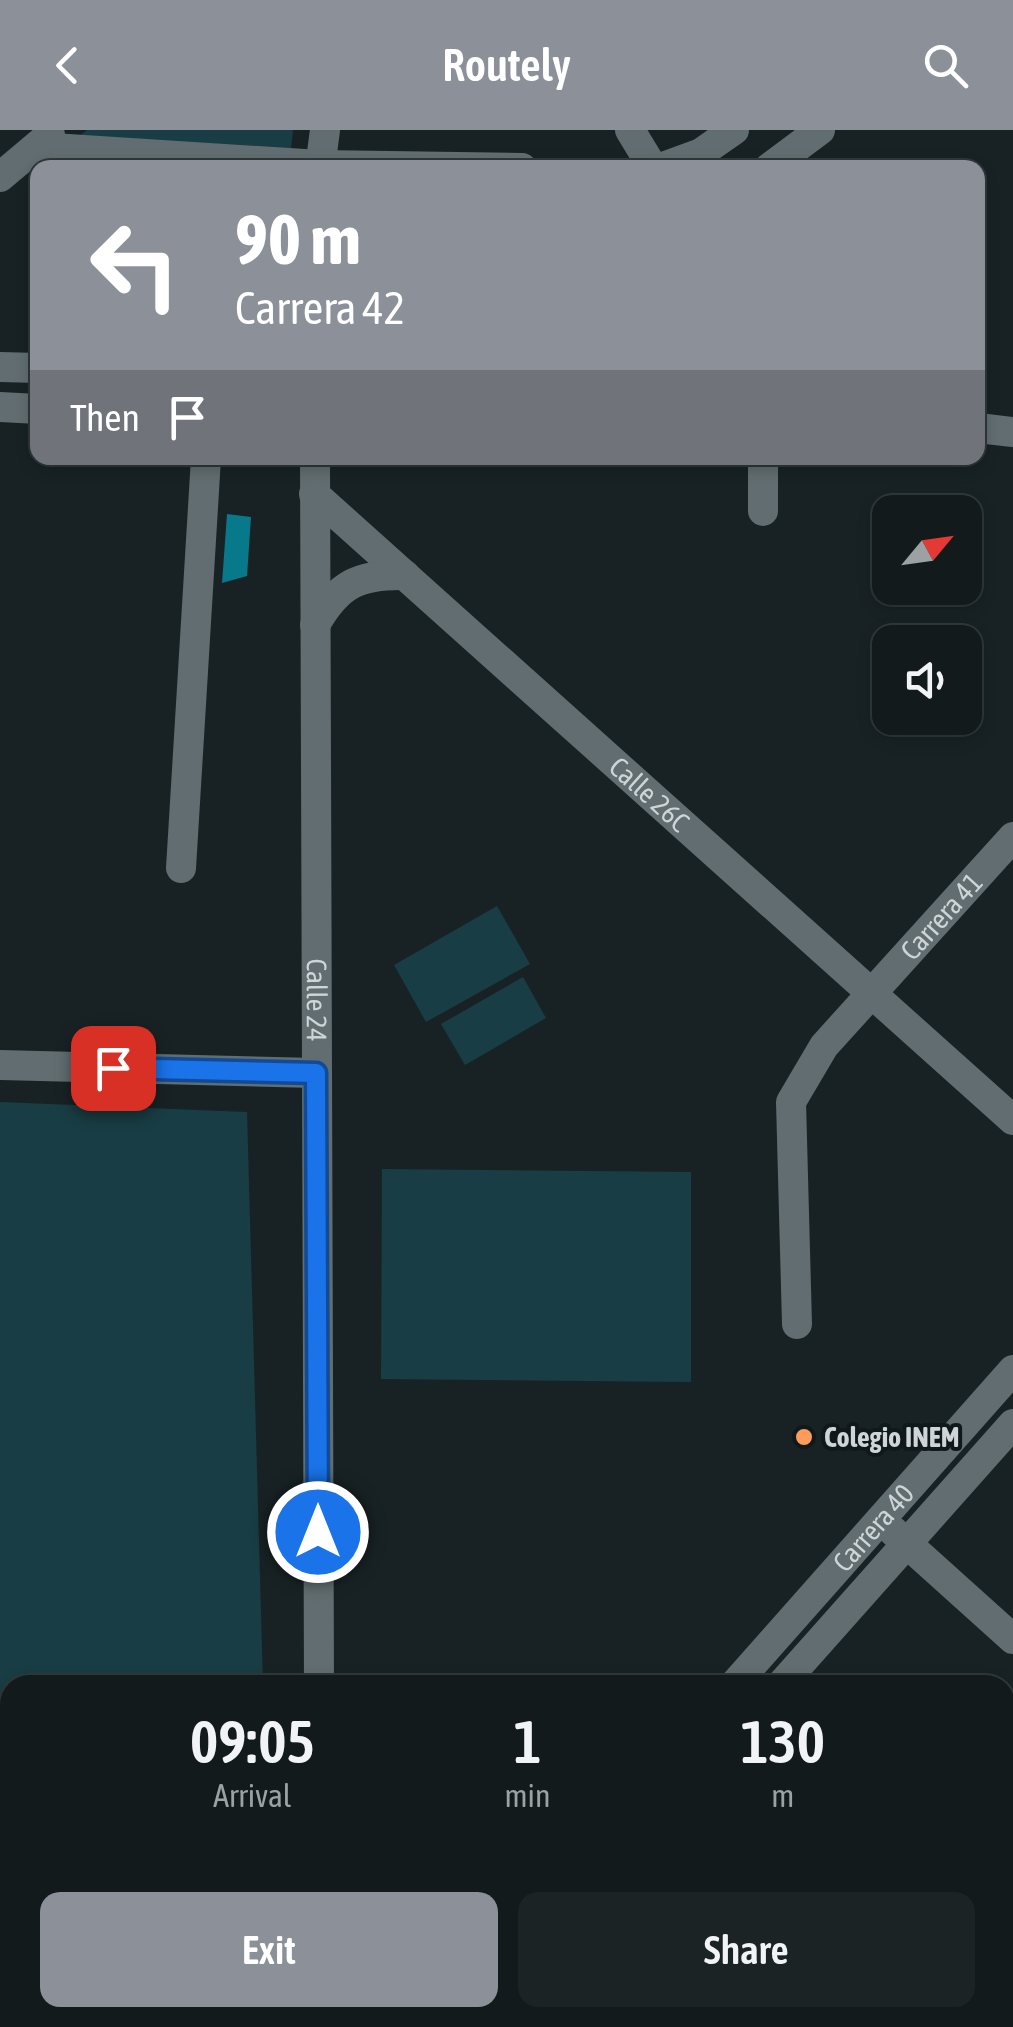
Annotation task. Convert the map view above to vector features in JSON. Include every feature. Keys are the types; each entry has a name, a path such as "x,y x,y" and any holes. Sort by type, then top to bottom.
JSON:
{"street":[{"path":"321,160 325,130"},
{"path":"645,152 666,130"},
{"path":"645,152 701,153 734,130"},
{"path":"780,160 820,130"},
{"path":"2,170 46,138 261,160"},
{"path":"0,367 30,368"},
{"path":"0,406 30,408"},
{"path":"985,429 1013,432"},
{"path":"181,868 206,465"},
{"path":"314,494 315,465"},
{"path":"762,465 764,511"},
{"name":"Calle 26C","path":"314,494 1013,1120"},
{"name":"Calle 24","path":"314,494 319,1675"},
{"path":"315,626 329,601 350,584 377,575 405,575"},
{"name":"Carrera 41","path":"797,1324 791,1102 824,1046 1013,837"},
{"path":"0,1065 316,1073"},
{"name":"Carrera 40","path":"743,1675 1013,1370"},
{"name":"Carrera 40","path":"790,1675 1013,1424"},
{"path":"880,1519 1013,1639"}],"shaded area":[{"path":"87,130 293,130 290,158 77,138"},
{"path":"497,906 530,964 426,1022 394,965"},
{"path":"523,977 546,1018 465,1065 441,1024"},
{"path":"0,1102 247,1112 263,1675 0,1675"},
{"path":"382,1169 691,1172 691,1382 381,1379"}],"water":[{"path":"227,514 251,517 247,576 222,583"}],"place":[{"name":"Colegio INEM","path":"804,1437"}],"route":[{"path":"113,1068 316,1073 318,1532"}]}
